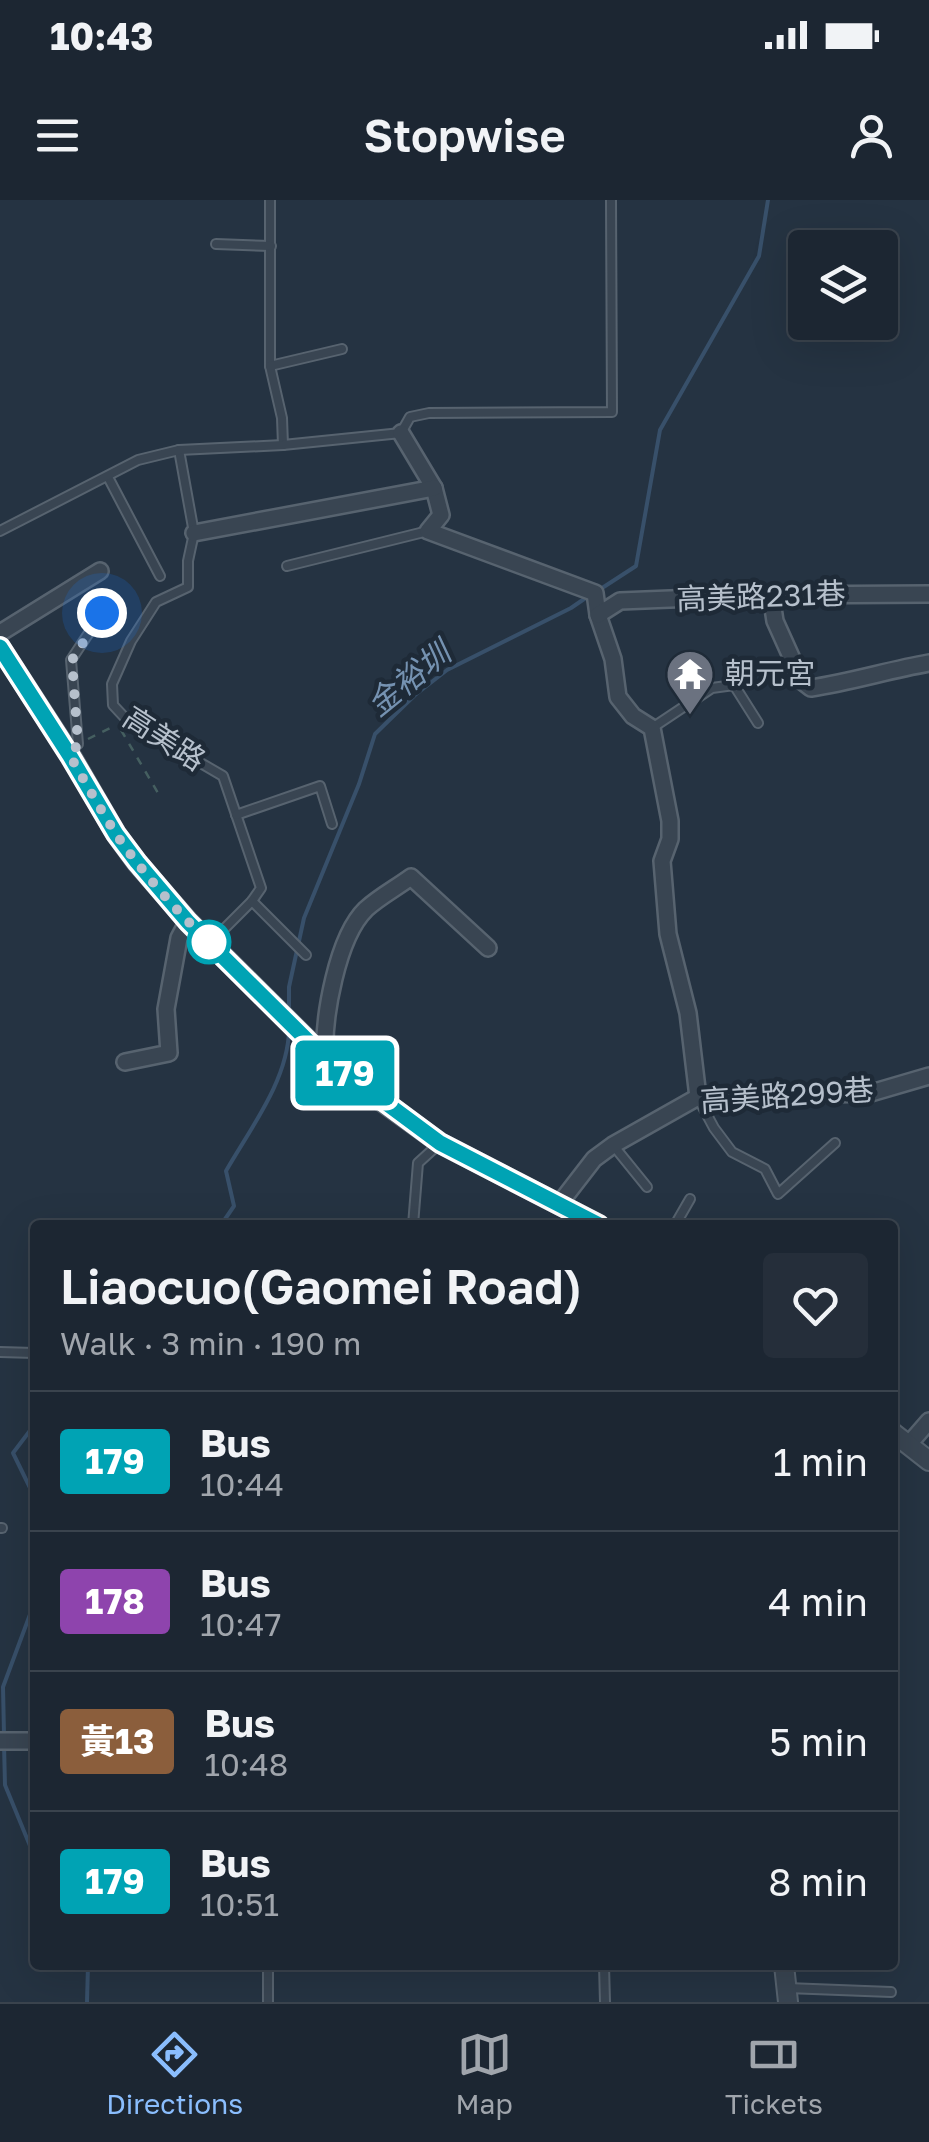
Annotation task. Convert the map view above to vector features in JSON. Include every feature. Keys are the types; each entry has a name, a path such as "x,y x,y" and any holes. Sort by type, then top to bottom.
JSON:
{"street":[{"path":"401,433 434,488 441,515 428,532 594,593 613,659 618,697 632,716 652,728 670,821 670,838 662,861 668,934 688,1013 698,1097"},
{"path":"194,533 434,488"},
{"path":"0,633 100,571"},
{"name":"高美路231巷","path":"598,615 620,601 929,594"},
{"path":"772,595 775,620 802,682 811,688 929,663"},
{"path":"0,647 8,675 137,862 188,922 324,1057 440,1143 590,1220"},
{"path":"324,1057 324,1030 344,940 365,910 411,877 488,948"},
{"path":"124,1062 169,1054 166,1009 179,938 188,922"},
{"name":"高美路299巷","path":"560,1203 594,1159 698,1097 871,1093 929,1076"},
{"path":"909,1444 929,1420"},
{"path":"898,1436 929,1461"},
{"path":"0,1741 30,1742"},
{"path":"784,1970 787,1995"}],"lane":[{"path":"270,200 270,366 282,418 282,445"},
{"path":"0,531 138,460 180,450 401,433 410,417 430,413 612,412 611,200"},
{"path":"216,244 271,246"},
{"path":"270,366 342,349"},
{"name":"高美路","path":"180,450 194,533 188,586 156,602 130,641 112,684 112,705 127,720 224,776 261,888 252,901"},
{"path":"108,477 160,576"},
{"path":"287,566 428,532"},
{"name":"高美路","path":"78,744 72,660 102,613"},
{"path":"652,728 712,688 734,685 758,723"},
{"path":"236,815 320,786 332,824"},
{"path":"210,943 252,901 306,954"},
{"path":"698,1097 732,1152 764,1169 778,1194 835,1143"},
{"path":"413,1220 418,1163 440,1143"},
{"path":"613,1145 647,1188"},
{"path":"678,1220 690,1199"},
{"path":"0,1352 30,1353"},
{"path":"268,1970 268,2002"},
{"path":"604,1970 604,2002"},
{"path":"787,1995 891,1992"}],"path":[{"path":"78,744 117,725 158,793"}],"waterway":[{"name":"金裕圳","path":"599,590 636,566 660,430 759,256 768,200"},
{"name":"金裕圳","path":"289,1010 289,987 304,918 359,784 375,734 447,670 587,597"},
{"name":"金裕圳","path":"224,1220 234,1206 226,1171 275,1086 289,1030"},
{"name":"金裕圳","path":"30,1431 13,1453 30,1488"},
{"name":"金裕圳","path":"4,1735 3,1687 30,1614"},
{"name":"金裕圳","path":"4,1744 5,1785 30,1846"},
{"name":"金裕圳","path":"87,2002 88,1970"}],"bus line":[{"name":"179","path":"0,647 137,862 188,922 324,1057 440,1143 590,1220"}],"place":[{"name":"朝元宮","path":"690,716"}],"route":[{"path":"102,613 72,660 78,744 70,756 116,834 209,942"}]}
